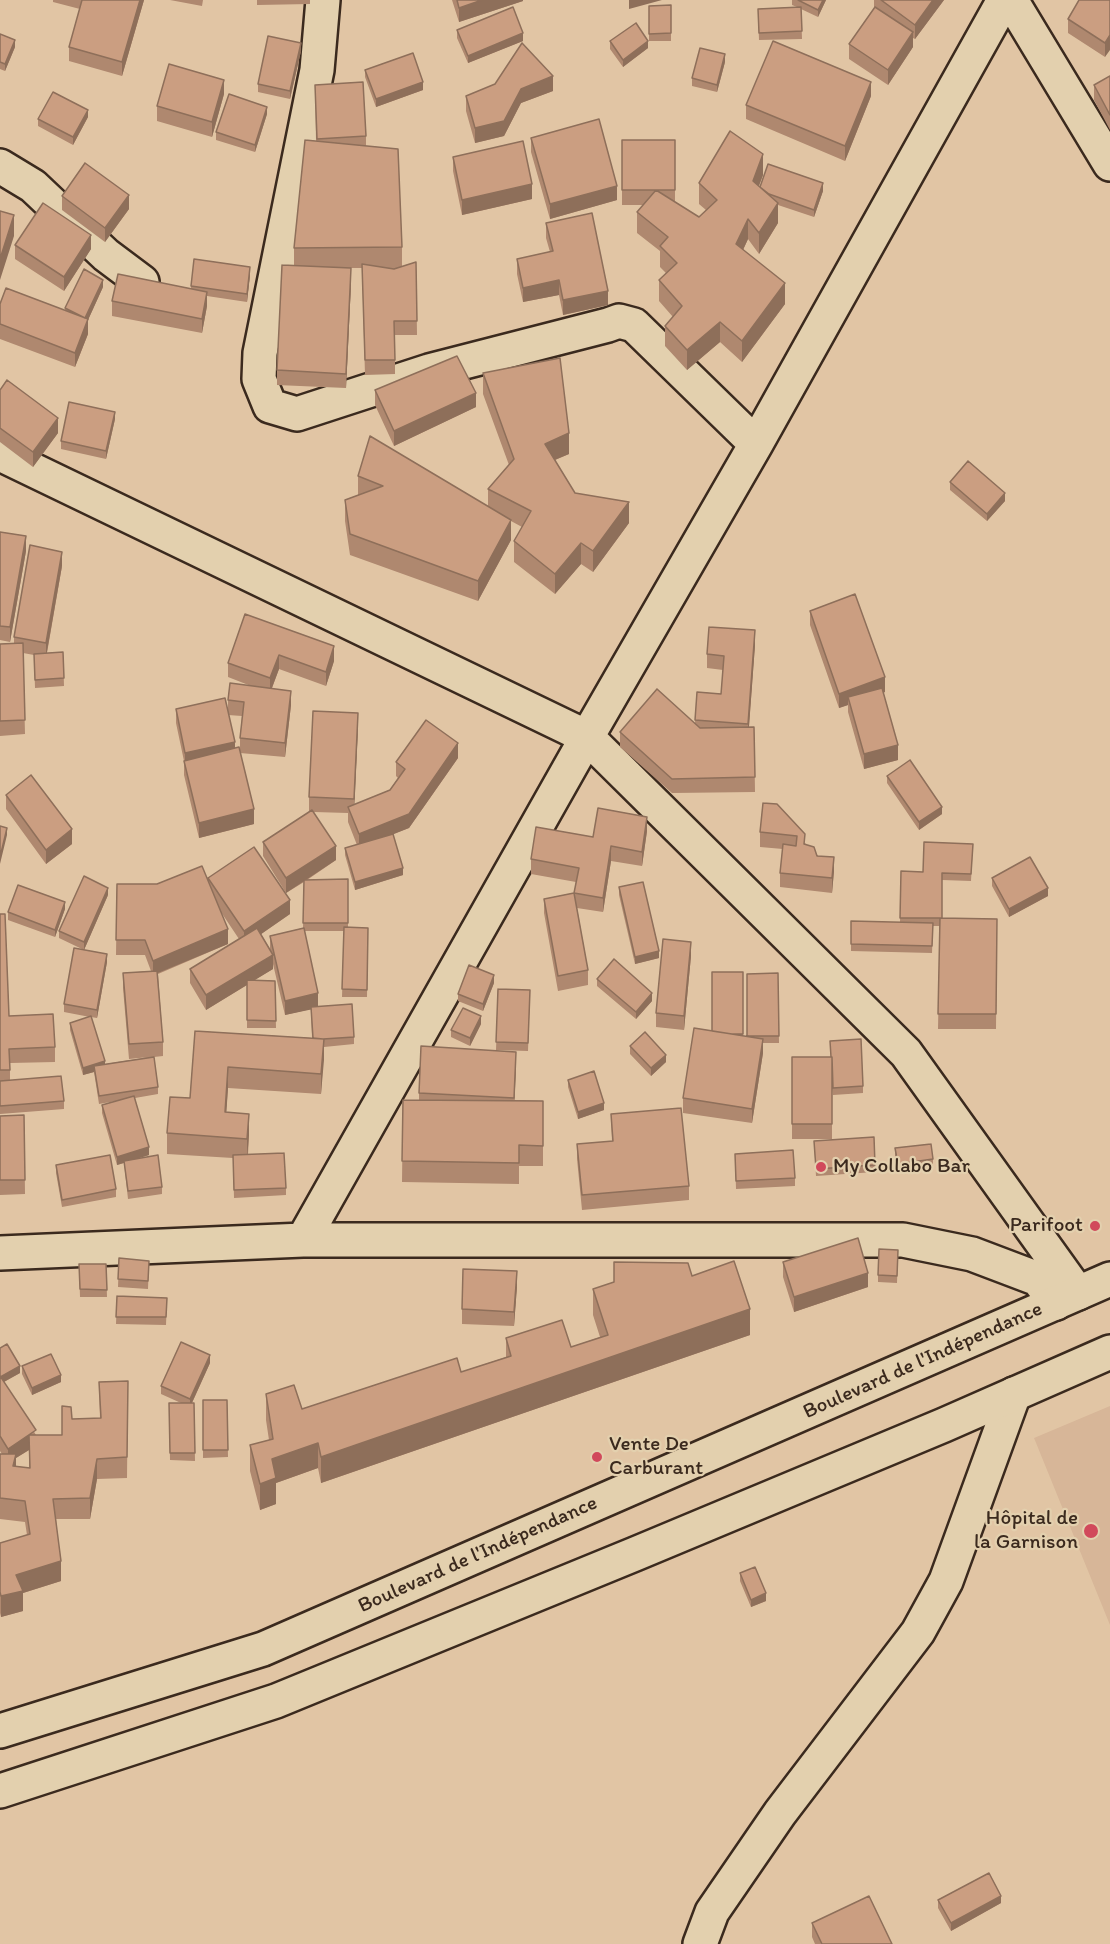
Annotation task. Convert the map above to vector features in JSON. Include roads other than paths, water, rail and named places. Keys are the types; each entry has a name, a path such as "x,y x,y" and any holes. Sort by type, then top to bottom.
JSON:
{"street":[{"path":"323,0 317,70 260,353 259,379 270,406 297,414 429,371 619,321 634,325 756,444"},
{"path":"303,1240 587,736 756,444 1004,0"},
{"path":"1011,0 1110,165"},
{"path":"0,166 33,186 106,255 142,282"},
{"path":"0,454 587,736 906,1053 1067,1298"},
{"path":"0,1253 303,1240 903,1240 972,1254 1038,1279 1067,1298"},
{"name":"Boulevard de l'Indépendance","path":"0,1731 263,1649 1110,1279"},
{"path":"0,1791 276,1701 646,1550 1110,1352"},
{"path":"700,1944 712,1912 780,1814 918,1632 946,1581 1014,1394"}],"place":[{"name":"My Collabo Bar","path":"821,1167"},
{"name":"Parifoot","path":"1095,1226"},
{"name":"Vente De Carburant","path":"597,1457"},
{"name":"Hôpital de la Garnison","path":"1091,1531"}]}
